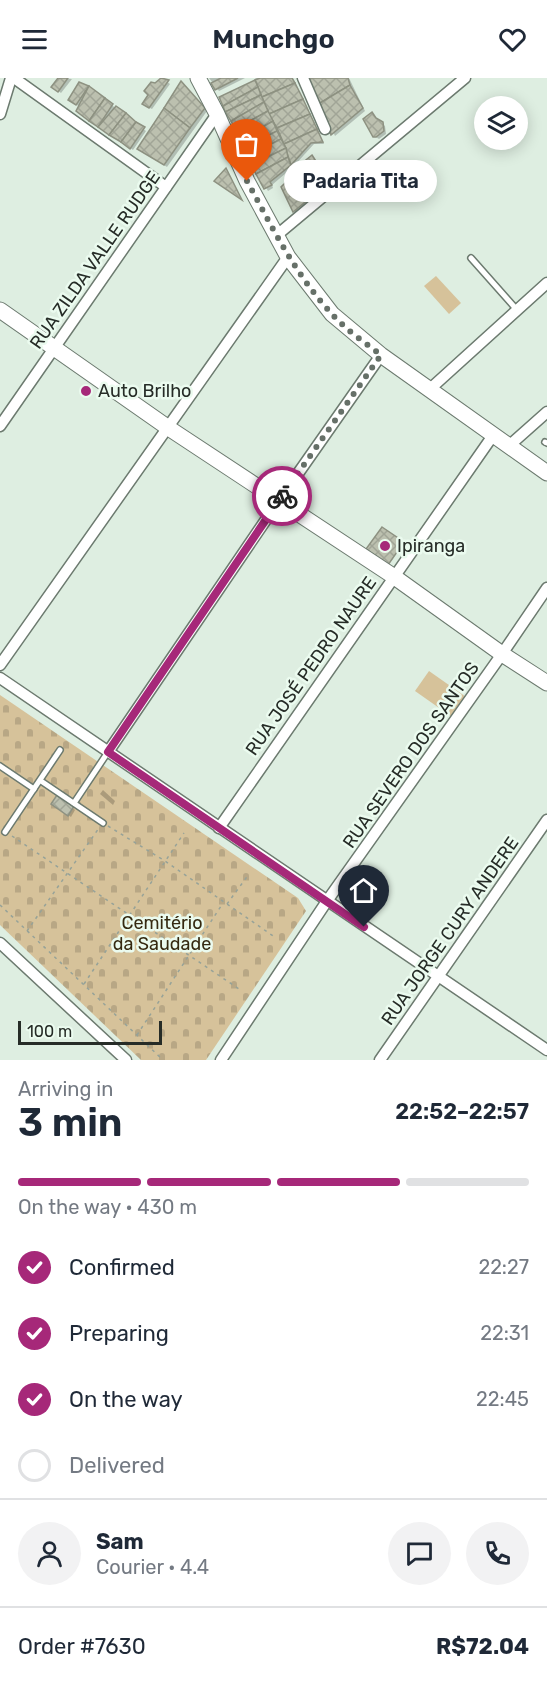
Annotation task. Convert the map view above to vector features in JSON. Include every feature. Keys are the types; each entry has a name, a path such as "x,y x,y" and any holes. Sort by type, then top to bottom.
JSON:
{"main road":[{"path":"198,78 247,181 288,257 332,314 381,355 547,472"},
{"path":"0,310 167,428 393,576 502,654 547,683"}],"street":[{"path":"0,114 13,78 166,187"},
{"path":"303,78 325,129"},
{"path":"277,235 465,78"},
{"name":"RUA ZILDA VALLE RUDGE","path":"0,426 217,114"},
{"path":"0,665 288,257"},
{"path":"430,389 547,283"},
{"path":"108,752 381,355"},
{"path":"510,445 547,412"},
{"name":"RUA JOSÉ PEDRO NAURE","path":"219,828 494,434"},
{"name":"RUA SEVERO DOS SANTOS","path":"221,1060 327,901 547,589"},
{"path":"0,678 547,1049 539,1060"},
{"name":"RUA JORGE CURY ANDERE","path":"380,1060 547,820"},
{"path":"2,949 126,1060"}],"lane":[{"path":"471,258 517,310"},
{"path":"5,832 60,750"},
{"path":"74,803 108,752"},
{"path":"0,765 34,789"},
{"path":"41,781 103,823"}],"path":[{"path":"27,931 103,823 165,861 276,938"},
{"path":"5,832 68,872 242,991"},
{"path":"83,985 184,833"},
{"path":"227,904 249,874"},
{"path":"137,1036 223,902"},
{"path":"0,905 163,1060"}],"green space":[{"path":"436,276 461,303 449,314 424,286"},
{"path":"429,671 466,697 452,717 415,691"},
{"name":"Cemitério da Saudade","path":"0,695 298,898 306,911 206,1060 141,1060 0,925"}],"building":[{"path":"58,78 68,78 58,92 51,87"},
{"path":"161,78 169,80 149,108 142,104 148,95 144,91 151,82 155,83"},
{"path":"221,78 238,78 215,90 211,83"},
{"path":"292,78 295,83 262,97 255,80"},
{"path":"306,78 348,78 350,85 320,103"},
{"path":"255,80 258,87 223,106 219,97"},
{"path":"181,81 205,108 190,128 164,108"},
{"path":"79,82 89,86 76,105 68,100"},
{"path":"295,83 303,99 269,114 262,97"},
{"path":"350,85 363,108 331,135 320,103"},
{"path":"89,86 105,98 89,121 76,111"},
{"path":"258,87 261,95 225,112 223,106"},
{"path":"261,95 264,102 231,121 225,112"},
{"path":"105,98 113,104 98,127 89,121"},
{"path":"303,99 310,114 277,128 269,114"},
{"path":"264,102 268,111 235,129 231,121"},
{"path":"116,106 126,113 109,135 98,127"},
{"path":"164,108 190,128 164,165 137,149"},
{"path":"268,111 273,121 240,140 235,129"},
{"path":"372,112 383,122 384,131 376,137 373,137 363,119"},
{"path":"126,113 136,122 121,142 109,135"},
{"path":"310,114 317,129 284,144 277,128"},
{"path":"273,121 277,131 243,148 240,140"},
{"path":"136,122 145,127 130,149 121,142"},
{"path":"317,129 323,142 311,143 291,165 284,144"},
{"path":"277,131 281,139 246,157 243,148"},
{"path":"281,139 286,148 251,165 246,157"},
{"path":"286,148 288,157 256,174 251,165"},
{"path":"312,155 328,180 315,188 301,164"},
{"path":"288,157 291,165 270,182 272,185 264,189 256,174"},
{"path":"226,168 242,200 214,181"},
{"path":"300,169 315,194 293,212 281,187"},
{"name":"Ipiranga","path":"382,527 404,542 388,565 366,549"},
{"path":"57,795 74,806 68,816 51,804"}],"way so far":[{"path":"247,181 288,257 318,297 332,314 381,355 282,496"}],"place":[{"name":"Padaria Tita","path":"247,181"},
{"name":"Auto Brilho","path":"86,391"},
{"name":"Ipiranga","path":"385,546"}],"route":[{"path":"282,496 108,752 364,927"}]}
